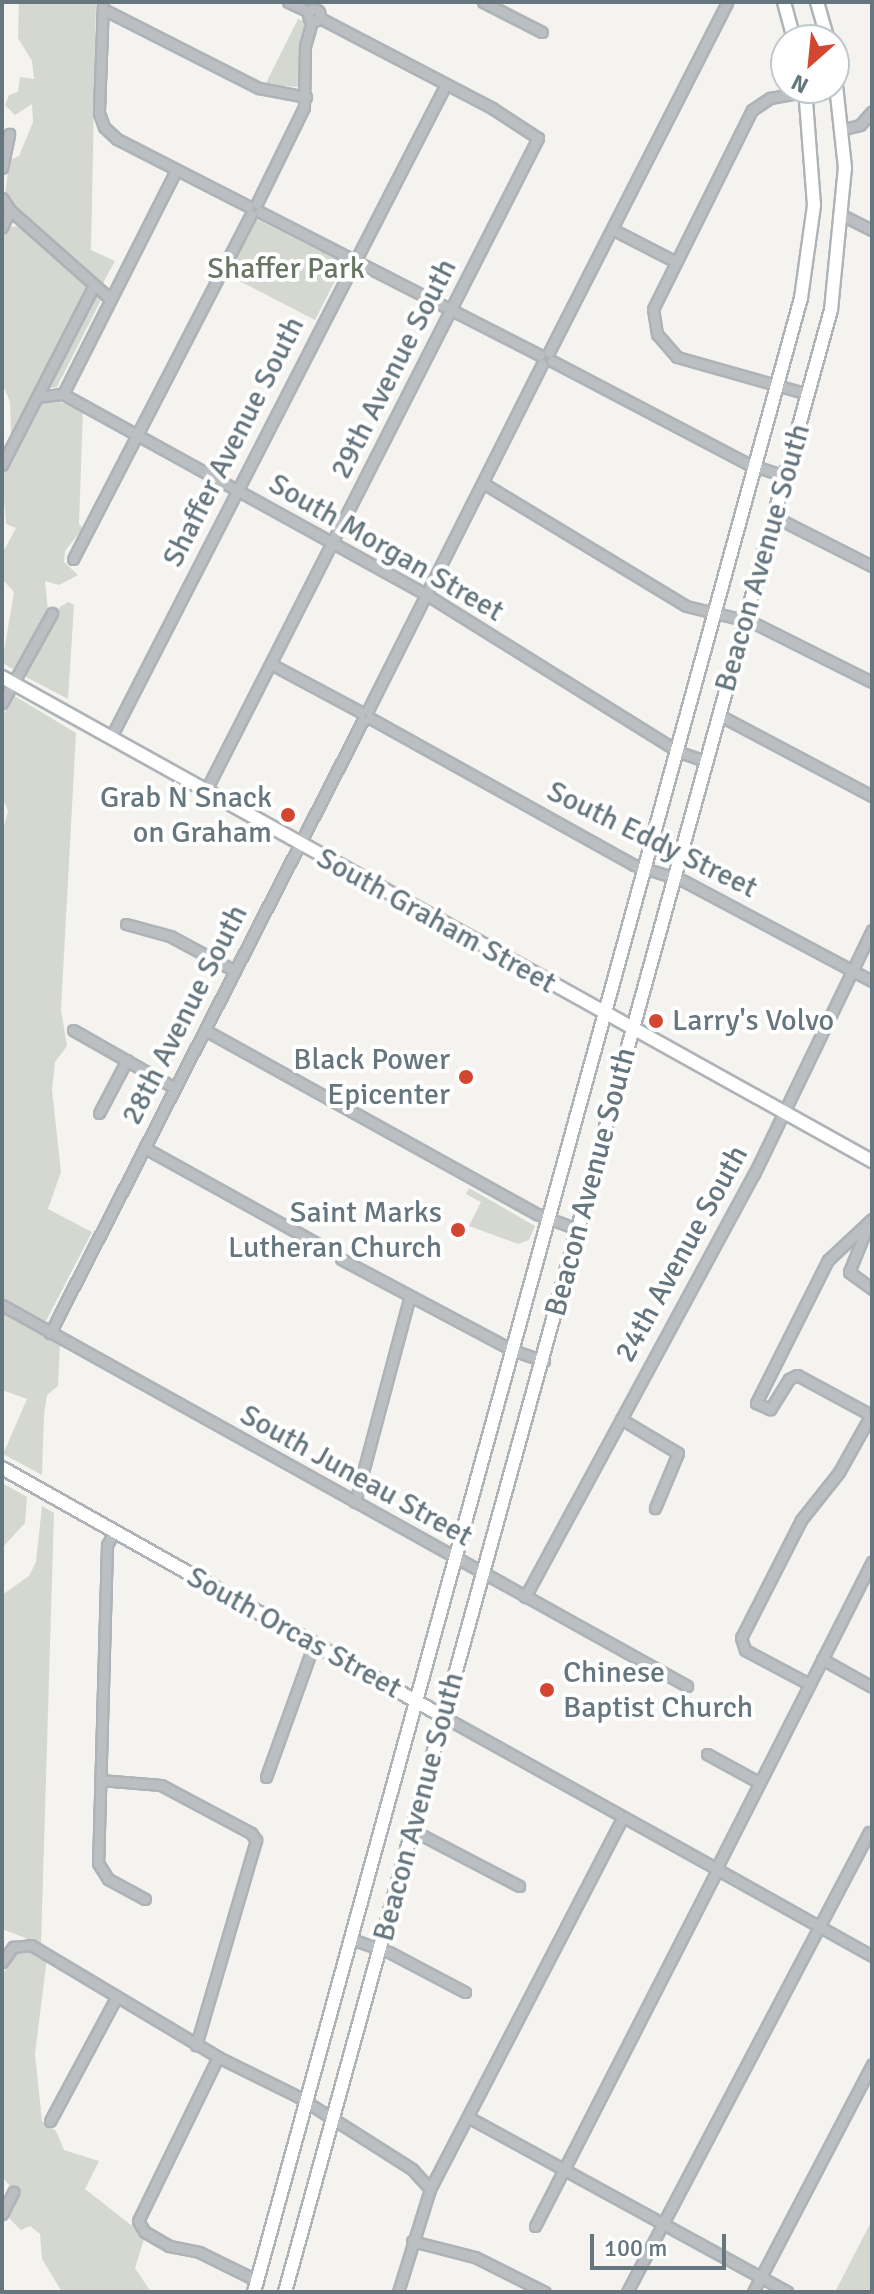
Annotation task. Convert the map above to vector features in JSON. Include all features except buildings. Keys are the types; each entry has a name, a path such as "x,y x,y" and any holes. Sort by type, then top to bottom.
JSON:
{"main road":[{"path":"784,2 790,24"},
{"path":"817,2 823,24"},
{"name":"Beacon Avenue South","path":"256,2286 512,1350 607,1016 644,869 679,752 801,298 814,205 807,104"},
{"name":"Beacon Avenue South","path":"285,2292 544,1361 631,1029 831,310 844,216 844,129 837,104"},
{"name":"South Graham Street","path":"7,680 298,845 872,1161"},
{"name":"South Orcas Street","path":"2,1468 444,1717"}],"street":[{"path":"288,2 316,13 446,84"},
{"path":"483,2 542,32"},
{"name":"28th Avenue South","path":"50,1333 727,2"},
{"path":"306,97 259,88 103,6 99,113 104,127 176,170 756,467 786,476"},
{"path":"73,559 254,209 306,97 305,46 316,13"},
{"name":"29th Avenue South","path":"205,792 538,138 535,132 446,84"},
{"name":"Shaffer Avenue South","path":"111,737 446,84"},
{"path":"770,98 752,110 674,261 653,309 657,334 669,352 686,362 808,394"},
{"path":"844,129 860,125 872,111"},
{"path":"2,168 9,134"},
{"path":"37,397 63,394 108,297 176,170"},
{"path":"2,198 10,210 108,297"},
{"path":"2,227 10,210"},
{"path":"844,216 872,230"},
{"path":"612,229 674,261"},
{"path":"2,465 94,285"},
{"name":"South Morgan Street","path":"63,394 427,595 679,752 705,761"},
{"path":"483,483 686,606 714,615 746,620 872,682"},
{"path":"775,517 872,566"},
{"path":"2,703 7,680 52,613"},
{"name":"South Eddy Street","path":"271,664 644,869 674,876 872,981"},
{"path":"719,715 872,796"},
{"path":"126,924 170,936 235,971"},
{"name":"24th Avenue South","path":"525,1597 754,1174 872,930"},
{"path":"73,1030 175,1088"},
{"path":"205,1030 549,1219 580,1230"},
{"path":"99,1113 127,1060"},
{"path":"145,1148 327,1249"},
{"path":"872,1219 850,1275 872,1289"},
{"path":"809,1684 741,1642 801,1520 839,1472 872,1414 792,1376 770,1409 758,1406 758,1393 828,1260 866,1230"},
{"path":"341,1259 512,1350 544,1361"},
{"path":"355,1502 410,1296"},
{"name":"South Juneau Street","path":"2,1305 687,1686"},
{"path":"621,1419 678,1453 655,1508"},
{"path":"114,1532 107,1545 100,1780 102,1874 145,1899"},
{"path":"535,2226 872,1562"},
{"path":"266,1777 314,1644"},
{"path":"822,1659 872,1687"},
{"name":"South Orcas Street","path":"444,1717 872,1956"},
{"path":"707,1754 760,1783"},
{"path":"100,1780 161,1785 251,1833 256,1840 196,2045"},
{"path":"398,2292 430,2189 623,1817"},
{"path":"412,1830 519,1886"},
{"path":"627,2292 869,1832"},
{"path":"351,1939 380,1949 465,1992"},
{"path":"2,1962 22,1944 196,2045 305,2103 412,2169 430,2189"},
{"path":"50,2121 116,1998"},
{"path":"218,2057 138,2213 145,2232 256,2286"},
{"path":"753,2292 872,2064"},
{"path":"468,2117 787,2292"},
{"path":"2,2214 13,2192"},
{"path":"412,2241 475,2257 545,2292"}],"green space":[{"path":"19,2 96,2 91,250 115,261 102,285 44,237 5,193 10,160 19,156 33,122 32,104 15,115 5,105 9,95 18,92 20,77 34,79 32,61 18,38"},
{"path":"298,19 305,22 301,87 265,85"},
{"name":"Shaffer Park","path":"256,219 344,263 315,320 228,275"},
{"path":"21,226 87,286 11,436 10,402 2,383 2,238 8,227"},
{"path":"95,291 101,300 57,387 50,388 47,384"},
{"path":"51,399 83,410 79,524 83,528 65,551 64,562 78,575 59,585 45,581 48,611 13,669 2,663 14,592 2,579 2,554 16,528 6,524 2,474 38,403"},
{"path":"68,602 74,605 68,699 24,676 60,607"},
{"path":"13,695 76,733 61,1010 67,1046 55,1062 52,1090 61,1172 48,1209 92,1232 46,1321 2,1298 2,833 8,811 2,797 2,718"},
{"path":"469,1188 535,1226 529,1240 518,1244 469,1226 481,1202 466,1194"},
{"path":"2,1310 60,1343 58,1386 47,1395 44,1414 42,1475 3,1454 27,1399 2,1390"},
{"path":"2,1483 27,1497 25,1523 2,1548"},
{"path":"42,1506 54,1513 41,1944 2,1929 2,1595 29,1576 36,1562"},
{"path":"30,1948 47,1958 35,2054 42,2121 56,2131 64,2150 99,2161 85,2189 145,2236 135,2268 151,2292 62,2292 42,2259 40,2234 30,2226 21,2230 7,2216 17,2194 2,2177 2,1976 16,1949"},
{"path":"872,2220 872,2292 835,2292"}],"place":[{"name":"Grab N Snack on Graham","path":"288,815"},
{"name":"Larry's Volvo","path":"656,1021"},
{"name":"Black Power Epicenter","path":"466,1077"},
{"name":"Saint Marks Lutheran Church","path":"458,1230"},
{"name":"Chinese Baptist Church","path":"547,1690"}]}
